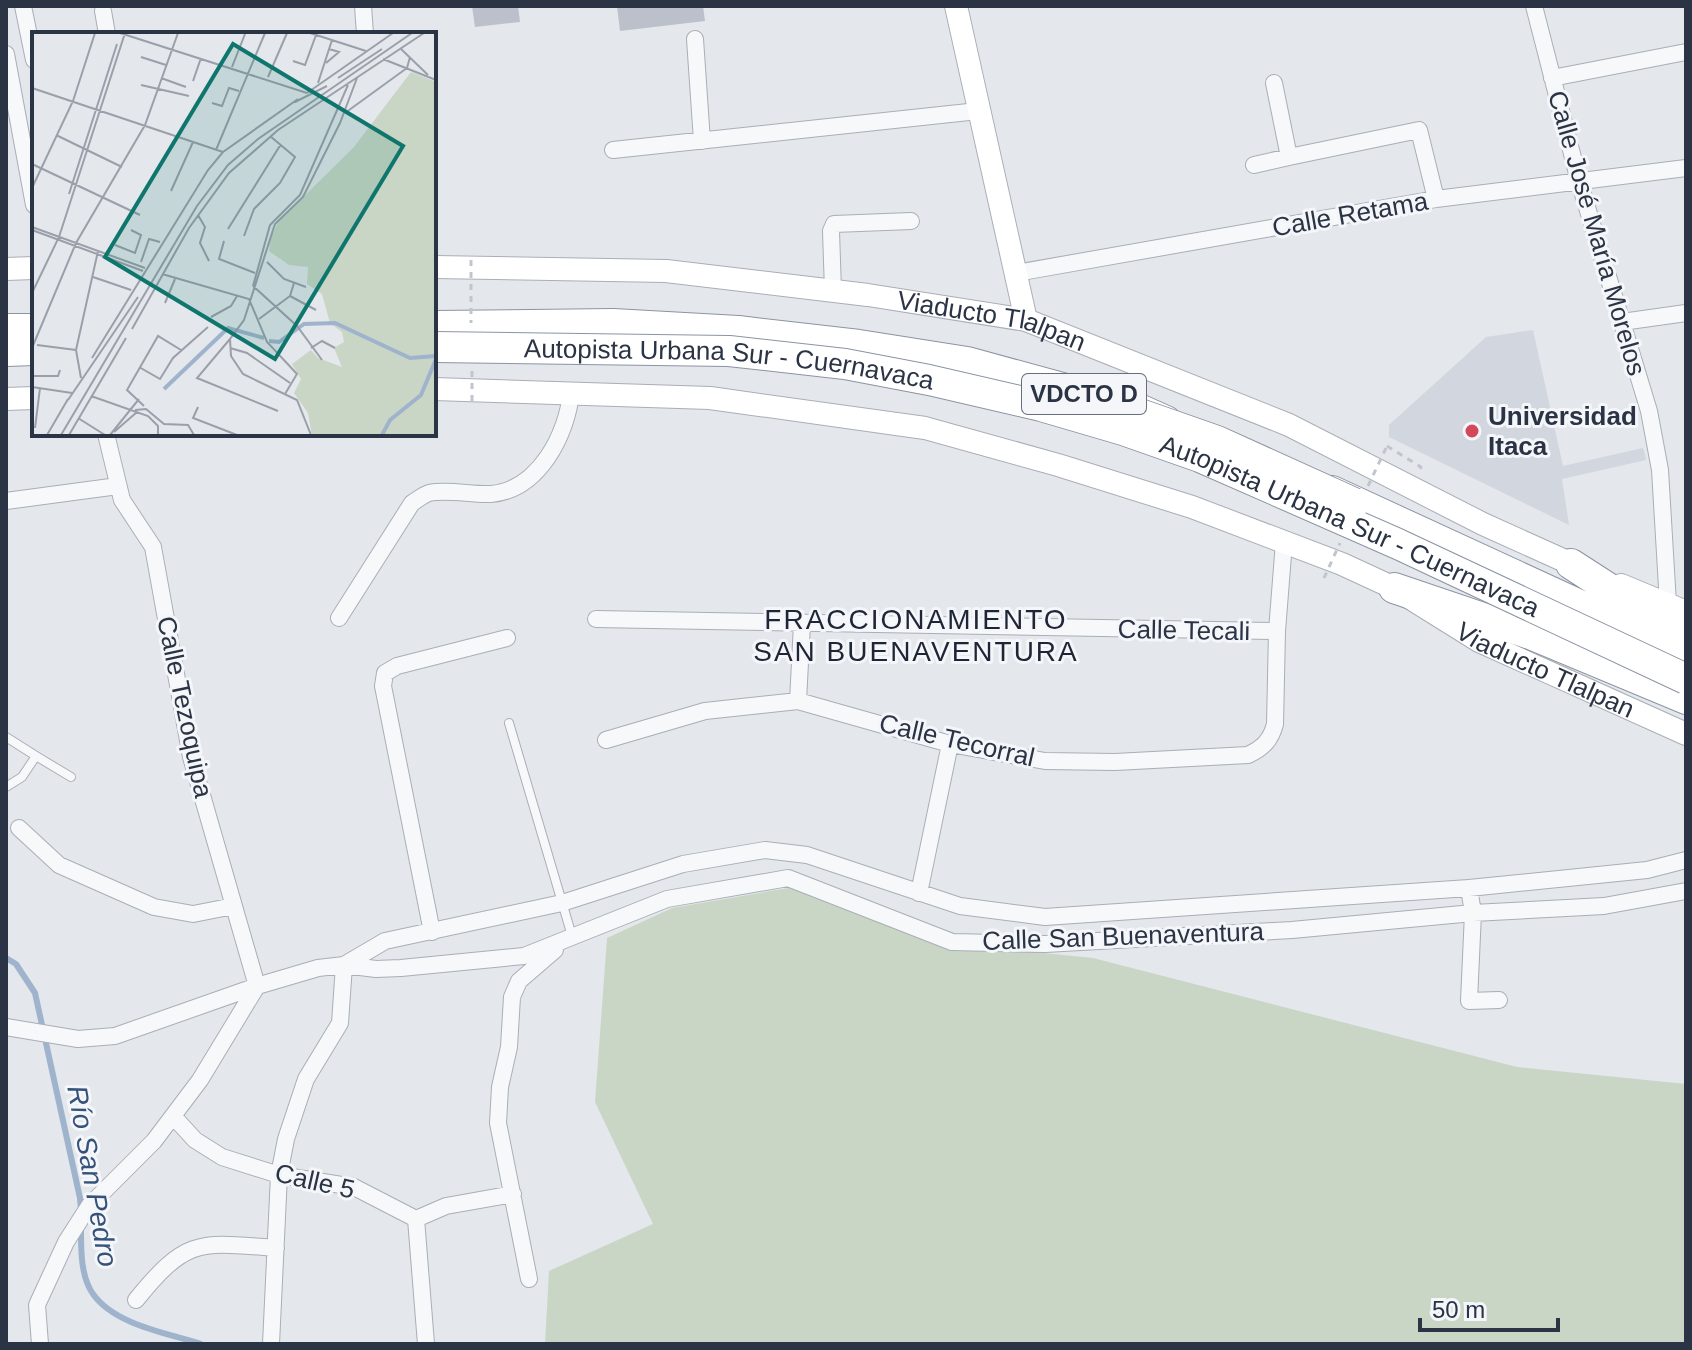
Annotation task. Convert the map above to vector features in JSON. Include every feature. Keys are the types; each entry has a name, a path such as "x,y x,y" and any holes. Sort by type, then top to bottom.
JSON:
{"highway":[{"name":"Viaducto Tlalpan","path":"436,326 613,324 738,331 967,362 1139,409 1275,466 1686,656"},
{"path":"6,329 32,329"},
{"name":"Autopista Urbana Sur - Cuernavaca","path":"436,334 566,333 736,338 847,349 953,367 1138,414 1217,441 1686,656"},
{"path":"6,337 32,337"},
{"name":"Autopista Urbana Sur - Cuernavaca","path":"436,347 729,351 845,364 1041,406 1200,457 1398,544 1686,682"},
{"path":"6,351 32,350"},
{"name":"Viaducto Tlalpan","path":"436,357 660,357 798,366 970,396 1040,413 1225,476 1686,682"},
{"path":"6,358 32,358"},
{"path":"1571,564 1686,638"},
{"path":"1394,588 1530,634 1686,699"}],"main road":[{"path":"956,6 1026,320"},
{"name":"Viaducto Tlalpan","path":"436,267 666,271 833,291 1026,320 1289,425 1483,524 1677,608"},
{"path":"6,269 32,268"},
{"name":"Viaducto Tlalpan","path":"436,389 710,398 925,428 1162,498 1342,564 1394,588 1479,641 1686,734"},
{"path":"6,399 32,398"}],"street":[{"path":"23,6 32,50"},
{"path":"363,6 365,32"},
{"name":"Calle José María Morelos","path":"1534,6 1579,181 1649,411 1660,470 1677,608"},
{"path":"103,11 107,32"},
{"path":"695,39 702,141"},
{"path":"1552,78 1686,52"},
{"path":"6,54 32,194"},
{"path":"1274,83 1289,157"},
{"path":"613,150 978,111"},
{"path":"1254,165 1419,130 1436,199"},
{"name":"Calle Retama","path":"1016,273 1436,199 1686,168"},
{"path":"833,291 831,231 834,224 911,221"},
{"path":"1622,322 1686,313"},
{"path":"339,618 412,503 428,493 495,494 525,481 556,444 569,415 571,393"},
{"name":"Calle Tezoquipa","path":"106,436 122,500 153,547 191,757 257,986"},
{"path":"6,501 118,486"},
{"path":"1277,631 1284,542"},
{"name":"Calle Tecali","path":"596,619 1277,631"},
{"path":"606,740 705,711 798,701 802,624"},
{"name":"Calle Tecorral","path":"798,701 950,744 1045,761 1115,762 1248,755 1260,750 1272,737 1277,631"},
{"path":"432,932 383,686 385,673 397,666 507,638"},
{"path":"919,893 950,744"},
{"path":"19,828 59,865 154,907 193,914 234,906"},
{"name":"Calle San Buenaventura","path":"344,965 385,941 562,903 683,864 765,850 807,855 960,906 1045,917 1469,888 1647,870 1686,860"},
{"path":"1647,870 1683,894"},
{"name":"Calle San Buenaventura","path":"6,1027 78,1039 115,1036 318,968 344,965 376,969 524,956 667,899 788,878 952,942 1061,943 1292,930 1473,913 1604,906 1683,894"},
{"path":"1469,888 1473,913 1469,1001 1499,1000"},
{"path":"529,1279 498,1123 500,1087 509,1047 512,997 519,981 572,936"},
{"path":"271,1344 279,1175 286,1139 306,1079 340,1023 344,965"},
{"path":"40,1344 37,1305 66,1242 89,1206 154,1141 200,1080 257,986"},
{"name":"Calle 5","path":"173,1116 195,1140 222,1157 279,1175 354,1187 416,1219"},
{"path":"426,1344 416,1219 446,1206 513,1194"},
{"path":"136,1300 155,1276 187,1249 215,1243 276,1248"}],"lane":[{"path":"509,723 572,936"},
{"path":"6,737 71,777"},
{"path":"6,787 22,777 36,756"}],"path":[{"path":"1387,446 1421,467"}],"shaded area":[{"name":"Universidad Itaca","path":"1533,330 1563,466 1643,448 1645,454 1646,460 1562,479 1569,525 1389,437 1389,425 1486,337"}],"green space":[{"path":"806,885 1004,949 1093,958 1517,1067 1686,1084 1686,1344 545,1344 549,1271 653,1224 595,1102 607,938 672,908"}],"building":[{"path":"472,6 518,6 520,22 475,27"},
{"path":"617,6 703,6 705,21 620,31"}],"waterway":[{"name":"Río San Pedro","path":"6,958 16,964 35,993 81,1210"},
{"name":"Río San Pedro","path":"81,1226 86,1279 103,1305 128,1321 201,1344"}],"place":[{"name":"Universidad Itaca","path":"1472,431"}],"district":[{"name":"FRACCIONAMIENTO SAN BUENAVENTURA","path":"916,635"}]}
